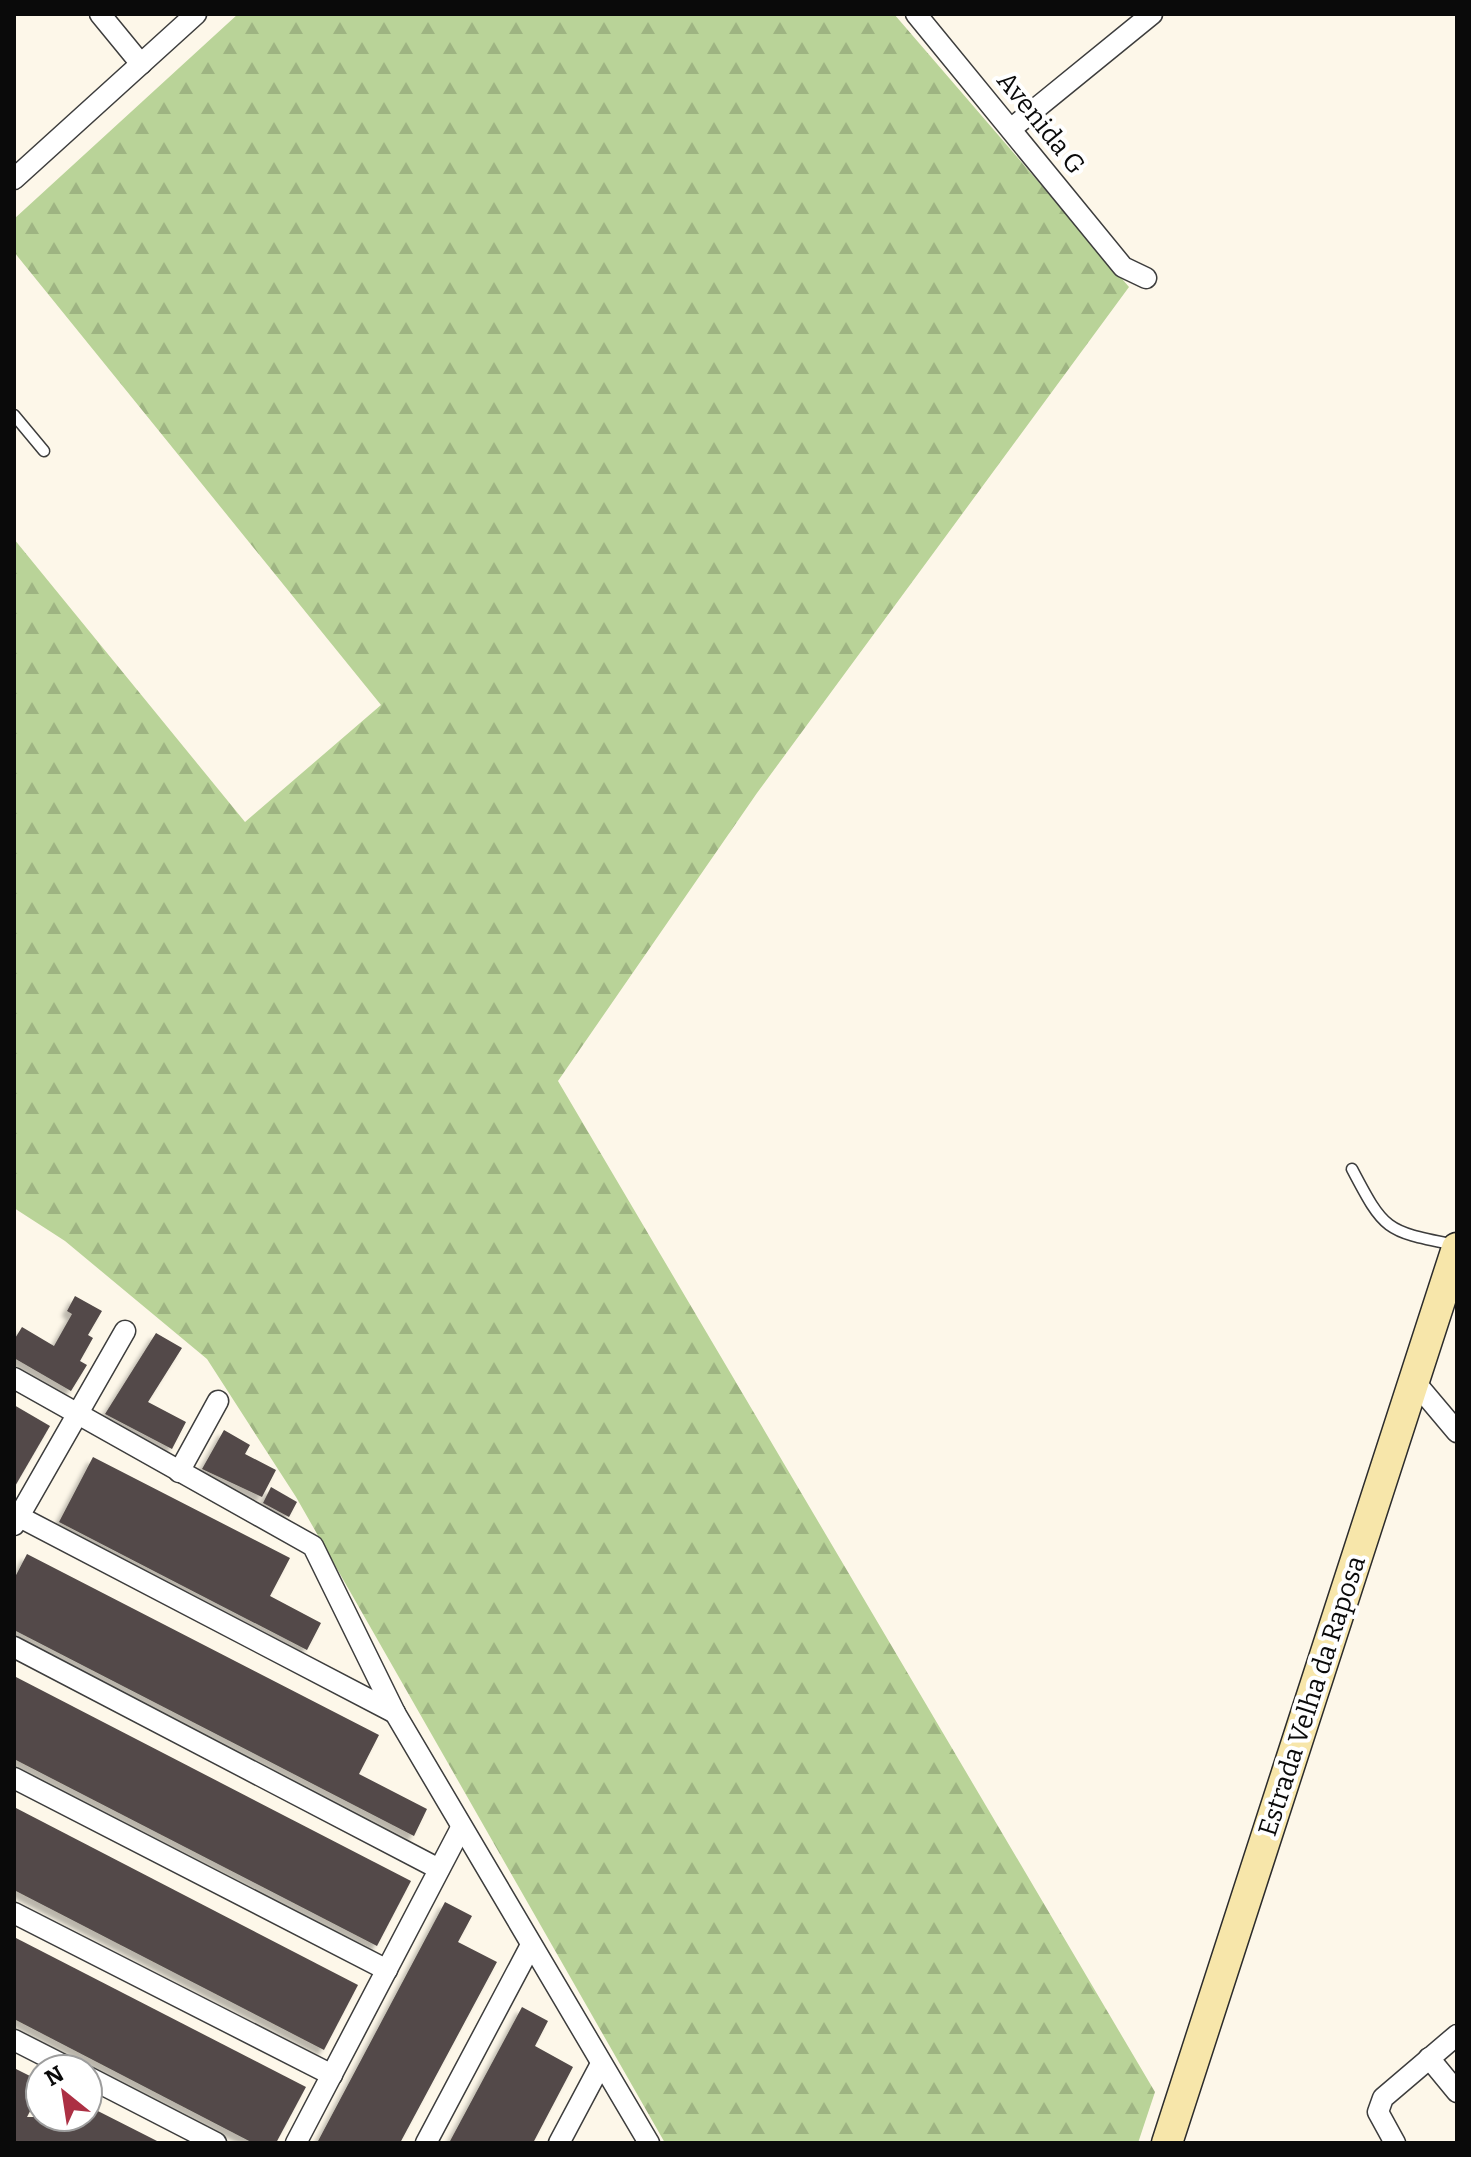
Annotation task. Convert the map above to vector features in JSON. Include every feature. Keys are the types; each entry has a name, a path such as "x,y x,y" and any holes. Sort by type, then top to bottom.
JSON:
{"street":[{"path":"100,14 141,64"},
{"path":"14,179 196,14"},
{"name":"Avenida G","path":"916,14 1123,267 1146,278"},
{"path":"1012,128 1152,14"},
{"name":"Estrada Velha da Raposa","path":"1175,2137 1457,1247"},
{"path":"125,1331 16,1518 395,1713"},
{"path":"14,1378 313,1546 395,1713 530,1947 649,2143"},
{"path":"1414,1381 1457,1432"},
{"path":"179,1472 218,1401"},
{"path":"14,1647 439,1869"},
{"path":"14,1778 387,1970"},
{"path":"296,2143 461,1828"},
{"path":"14,1913 332,2075"},
{"path":"426,2143 530,1947"},
{"path":"1395,2143 1378,2112 1380,2103 1457,2035"},
{"path":"14,2040 40,2053"},
{"path":"1429,2058 1457,2092"},
{"path":"559,2143 601,2064"},
{"path":"104,2085 216,2143"}],"lane":[{"path":"14,415 44,451"},
{"path":"1352,1169 1377,1218 1405,1235 1457,1247"}],"green space":[{"path":"238,14 894,14 1129,287 757,793 558,1081 1155,2092 1138,2143 665,2143 296,1497 207,1359 65,1241 14,1208 14,539 245,822 381,705 14,252 14,219"}],"building":[{"path":"75,1296 102,1311 88,1335 93,1338 80,1361 87,1365 71,1391 14,1358 14,1340 22,1327 54,1346 72,1314 67,1311"},
{"path":"156,1333 182,1348 148,1402 186,1422 172,1449 105,1414"},
{"path":"14,1405 50,1426 14,1488"},
{"path":"224,1430 250,1445 245,1454 276,1470 262,1497 202,1469"},
{"path":"93,1457 290,1558 270,1596 321,1623 307,1650 59,1522"},
{"path":"271,1487 297,1502 289,1517 263,1503"},
{"path":"27,1554 379,1735 359,1774 427,1809 414,1836 14,1630 14,1579"},
{"path":"14,1676 411,1881 377,1946 14,1759"},
{"path":"14,1807 358,1985 324,2050 14,1890"},
{"path":"445,1902 472,1916 458,1942 497,1962 400,2143 317,2143"},
{"path":"14,1937 306,2087 276,2143 253,2143 104,2066 104,2053 80,2053 14,2019"},
{"path":"522,2007 548,2021 535,2046 573,2067 533,2143 449,2143"},
{"path":"14,2068 24,2073 24,2133 104,2133 104,2114 161,2143 14,2143"}]}
